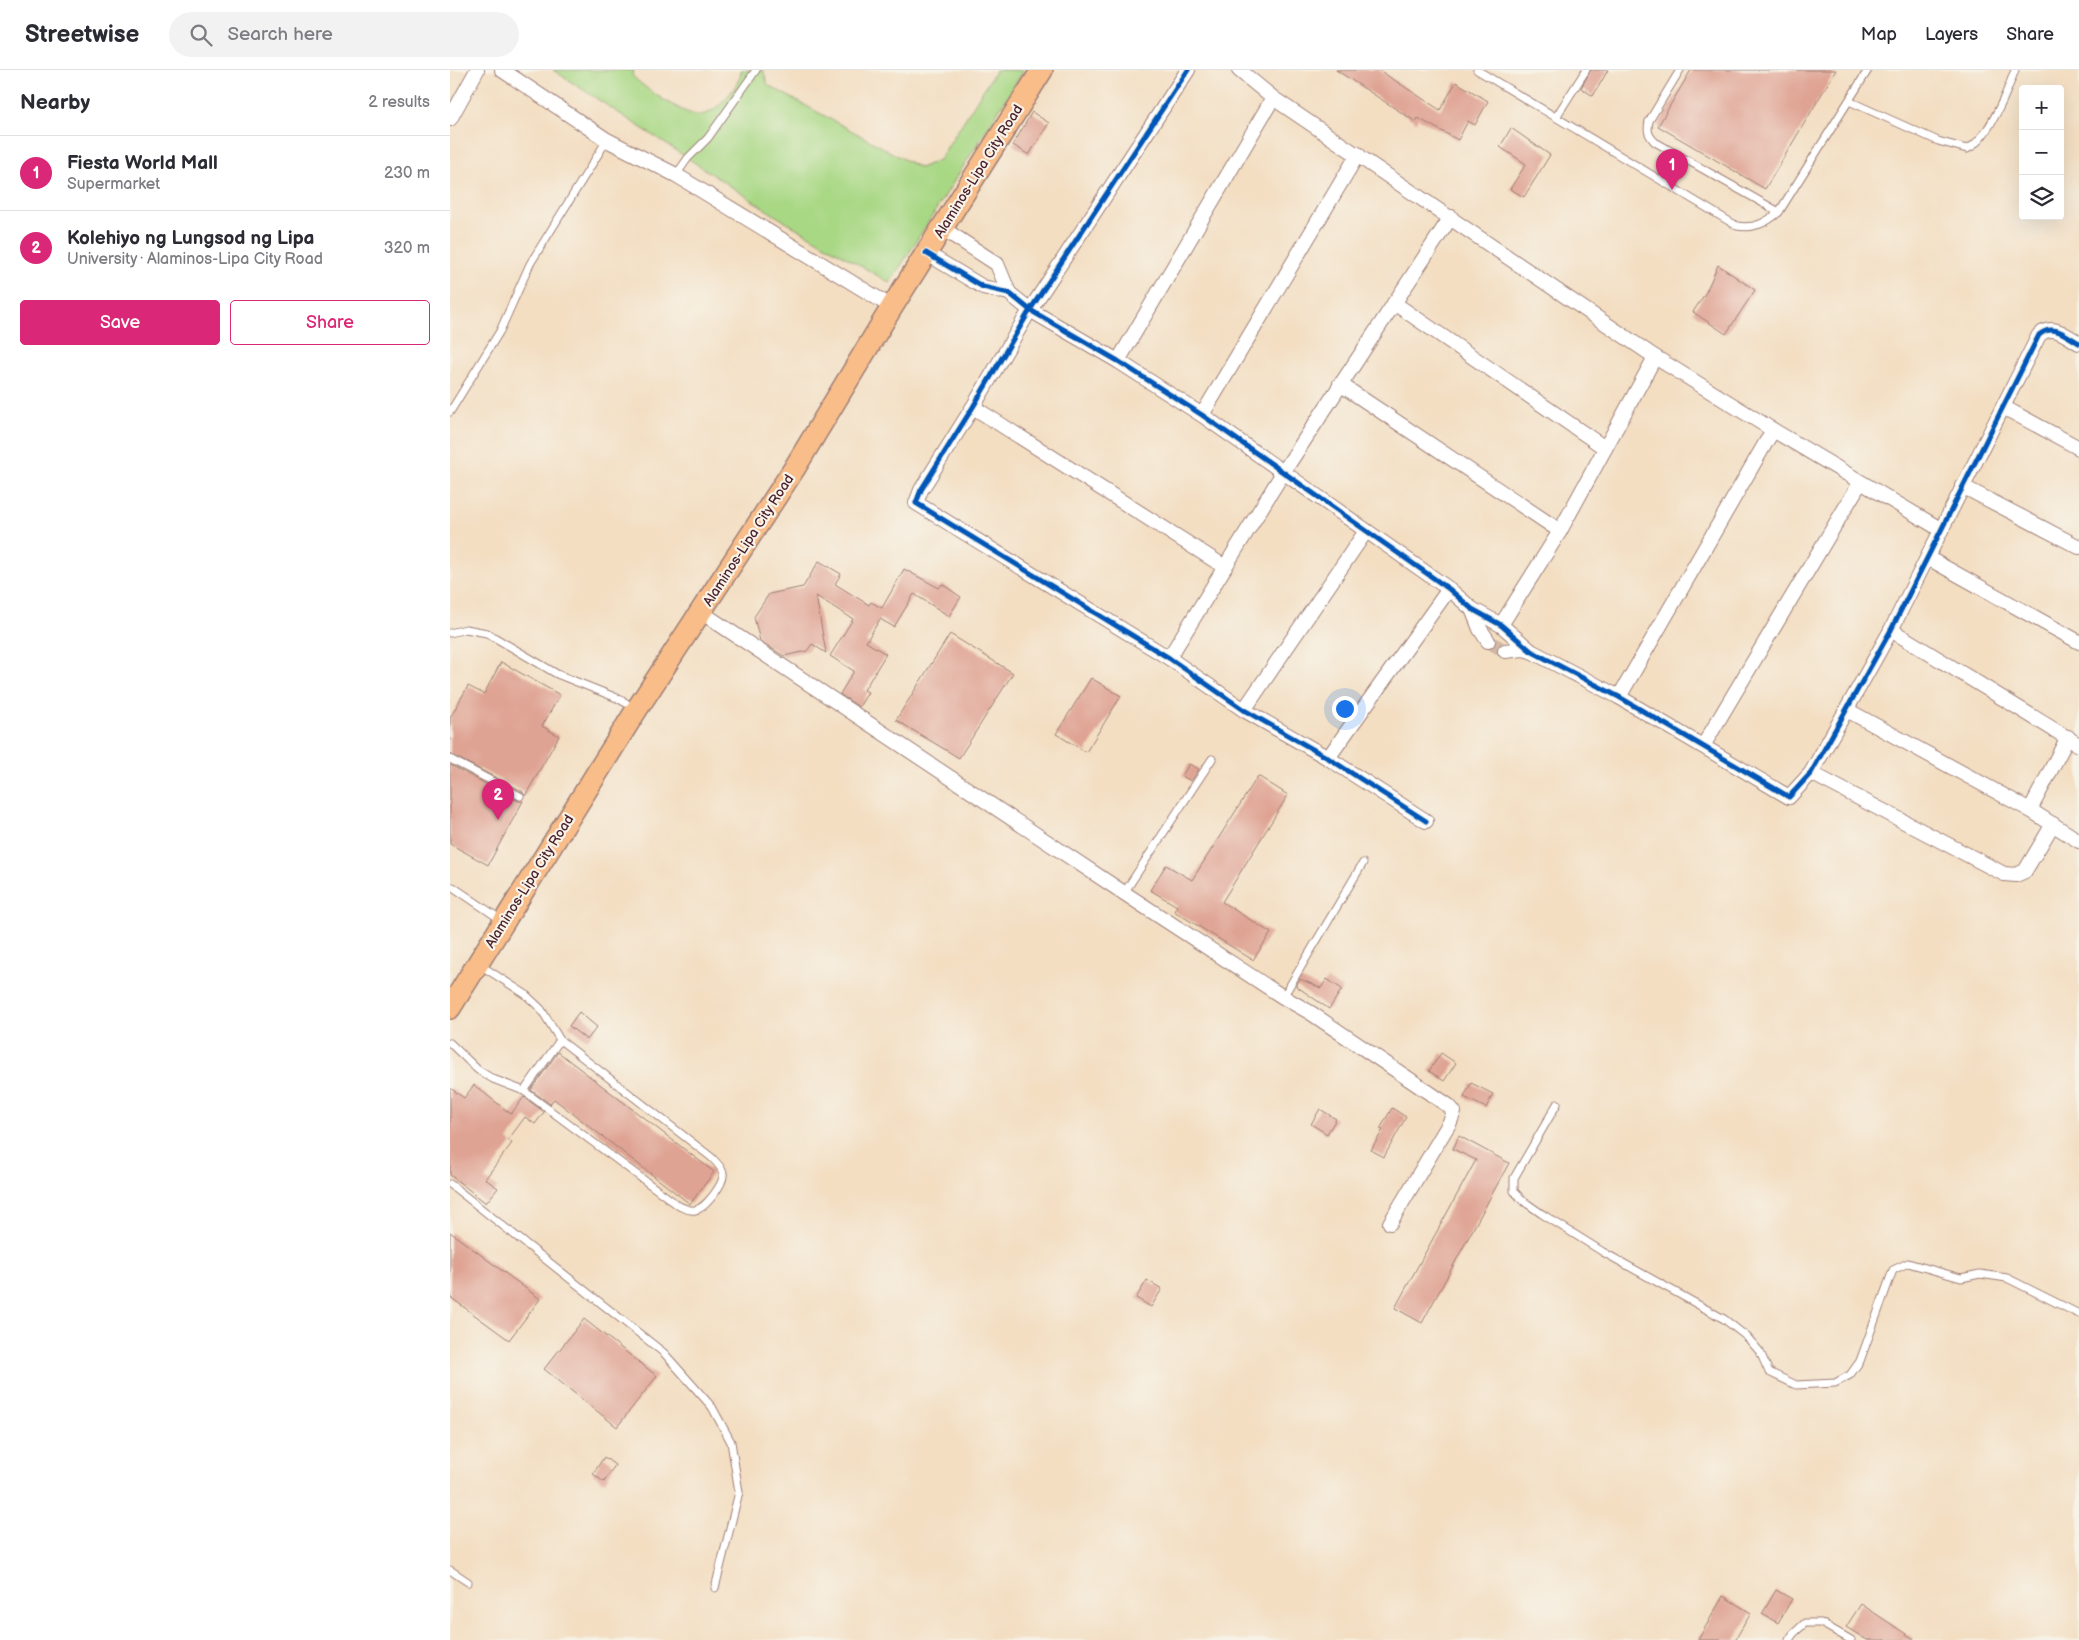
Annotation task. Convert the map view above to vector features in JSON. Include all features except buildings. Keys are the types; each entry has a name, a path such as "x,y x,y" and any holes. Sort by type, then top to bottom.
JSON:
{"main road":[{"name":"Alaminos-Lipa City Road","path":"450,1008 637,709 794,469 892,307 1042,70"}],"street":[{"path":"450,119 477,70"},
{"path":"502,70 607,140 676,175 892,307"},
{"path":"1188,70 1030,310 921,490 916,503 1169,658 1244,710 1328,758 1426,821"},
{"path":"1239,70 1273,98 1655,357 1860,483 1940,529"},
{"path":"1118,361 1273,98"},
{"path":"1202,415 1358,154"},
{"path":"1169,658 1284,471 1451,217"},
{"path":"942,228 997,264 1009,293"},
{"path":"926,253 983,288 1009,293 1030,310 1118,361 1202,415 1449,589 1472,609 1501,625 1532,651 1619,697 1789,797 1811,773 1891,630 2039,335 2046,330 2054,329 2079,343"},
{"path":"1394,303 1605,448"},
{"path":"1501,625 1560,531 1655,357"},
{"path":"1340,384 1560,531"},
{"path":"973,407 1225,567"},
{"path":"2003,407 2079,448"},
{"path":"1619,697 1774,430"},
{"path":"1703,746 1860,483"},
{"path":"1962,486 2079,547"},
{"path":"1244,710 1366,531"},
{"path":"1928,558 2079,642"},
{"path":"1328,758 1449,589"},
{"path":"1472,609 1488,641"},
{"path":"701,612 1124,893 1283,997 1311,1013 1449,1106 1454,1112 1450,1122 1390,1223"},
{"path":"1891,630 2074,741 2030,810"},
{"path":"1505,651 1523,649 1532,651"},
{"path":"1847,710 2030,810 2079,841"},
{"path":"1811,773 2004,874 2016,875 2025,872 2053,824"}],"lane":[{"path":"676,175 688,158 708,138 756,70"},
{"path":"1476,70 1737,226 1748,228 1759,225 1779,212 1868,70"},
{"path":"1556,117 1586,70"},
{"path":"1680,70 1649,121 1647,130 1649,136 1655,142 1779,212"},
{"path":"1849,101 1938,141 1967,149 1975,146 1981,139 1999,106 2015,70"},
{"path":"450,412 500,331 530,264 607,140"},
{"path":"450,626 458,630"},
{"path":"450,633 466,629 487,633 557,674 617,698 637,709"},
{"path":"450,759 520,796"},
{"path":"1124,893 1212,759"},
{"path":"1283,997 1364,863"},
{"path":"451,888 504,922"},
{"path":"450,1043 478,1070 493,1079 524,1091 680,1206 696,1210 704,1206 722,1182 723,1175 720,1165 711,1156 560,1040 541,1009 525,994 478,964"},
{"path":"524,1091 560,1040"},
{"path":"1557,1104 1514,1178 1514,1191 1536,1210 1603,1252 1724,1319 1747,1337 1760,1352 1769,1372 1796,1385 1835,1383 1850,1375 1860,1361 1893,1270 1908,1263 1961,1278 1980,1274 2007,1278 2079,1314"},
{"path":"450,1184 664,1352 712,1407 731,1442 739,1492 715,1588"},
{"path":"450,1570 468,1582"},
{"path":"1789,1640 1805,1623 1822,1623 1851,1640"}],"green space":[{"path":"553,70 634,70 632,75 654,94 687,112 702,115 722,103 734,88 741,70 763,70 768,85 920,168 939,160 996,70 1024,70 890,283 776,216"}],"tunnel":[{"path":"1488,641 1505,651"}],"cycle path":[{"path":"1188,70 1030,310 921,490 916,503 1169,658 1244,710 1328,758 1426,821"},
{"path":"926,253 983,287 1009,293 1030,310 1118,361 1202,415 1449,589 1472,609 1501,625 1531,651 1619,697 1789,797 1811,773 1891,630 2039,335 2049,330 2054,330 2079,343"}],"place":[{"name":"Fiesta World Mall","path":"1672,190"},
{"name":"Kolehiyo ng Lungsod ng Lipa","path":"498,820"}]}
